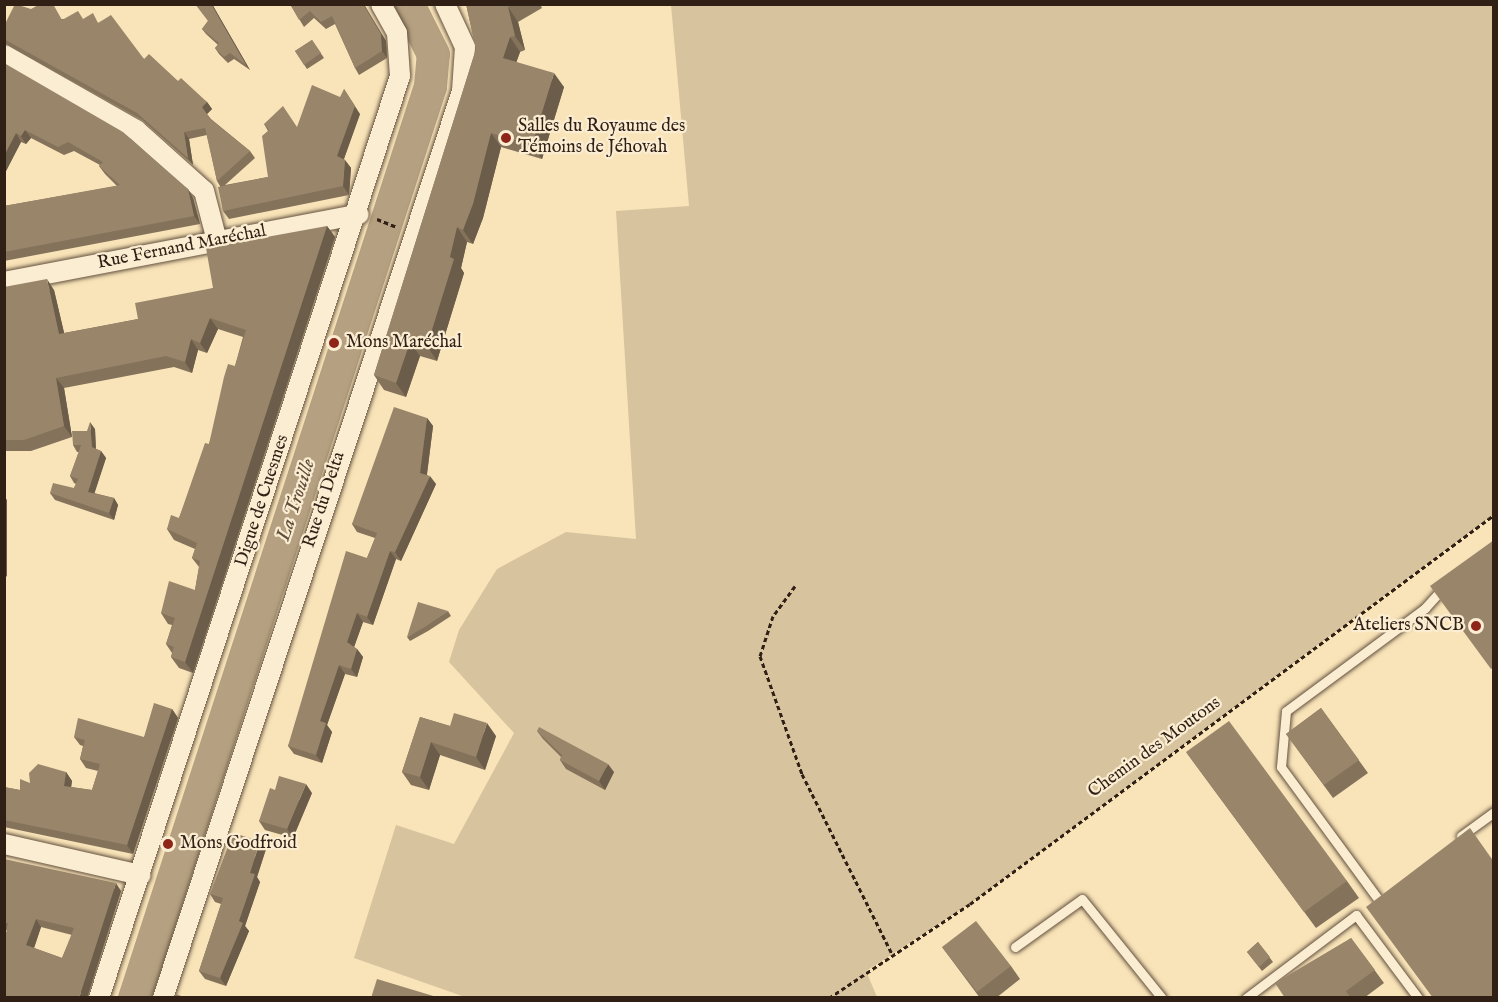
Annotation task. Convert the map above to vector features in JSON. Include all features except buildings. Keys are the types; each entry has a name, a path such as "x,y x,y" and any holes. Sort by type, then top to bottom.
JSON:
{"street":[{"name":"Digue de Cuesmes","path":"99,998 364,215 403,57 381,4"},
{"name":"Rue du Delta","path":"163,998 462,91 465,47 445,4"},
{"path":"4,56 136,130 204,191 217,241"},
{"name":"Rue Fernand Maréchal","path":"4,282 364,215"},
{"path":"4,844 141,875"}],"lane":[{"path":"1418,998 1367,907 1281,767 1286,711 1425,608 1449,583"},
{"path":"1449,846 1494,813"},
{"path":"1246,998 1387,892"},
{"path":"1016,947 1082,899 1162,998"}],"path":[{"path":"364,215 398,225"},
{"name":"Chemin des Moutons","path":"829,998 970,904 1494,515"},
{"path":"795,586 772,616 760,656 802,774 892,954"}],"shaded area":[{"path":"671,5 1493,5 1493,515 970,904 866,971 877,997 465,997 354,958 396,825 454,844 514,733 449,662 459,630 497,569 566,532 636,539 616,211 689,206"}],"waterway":[{"name":"La Trouille","path":"134,998 430,86 433,54 408,4"}],"place":[{"name":"Salles du Royaume des Témoins de Jéhovah","path":"506,138"},
{"name":"Mons Maréchal","path":"334,343"},
{"name":"Ateliers SNCB","path":"1476,626"},
{"name":"Mons Godfroid","path":"168,844"}]}
